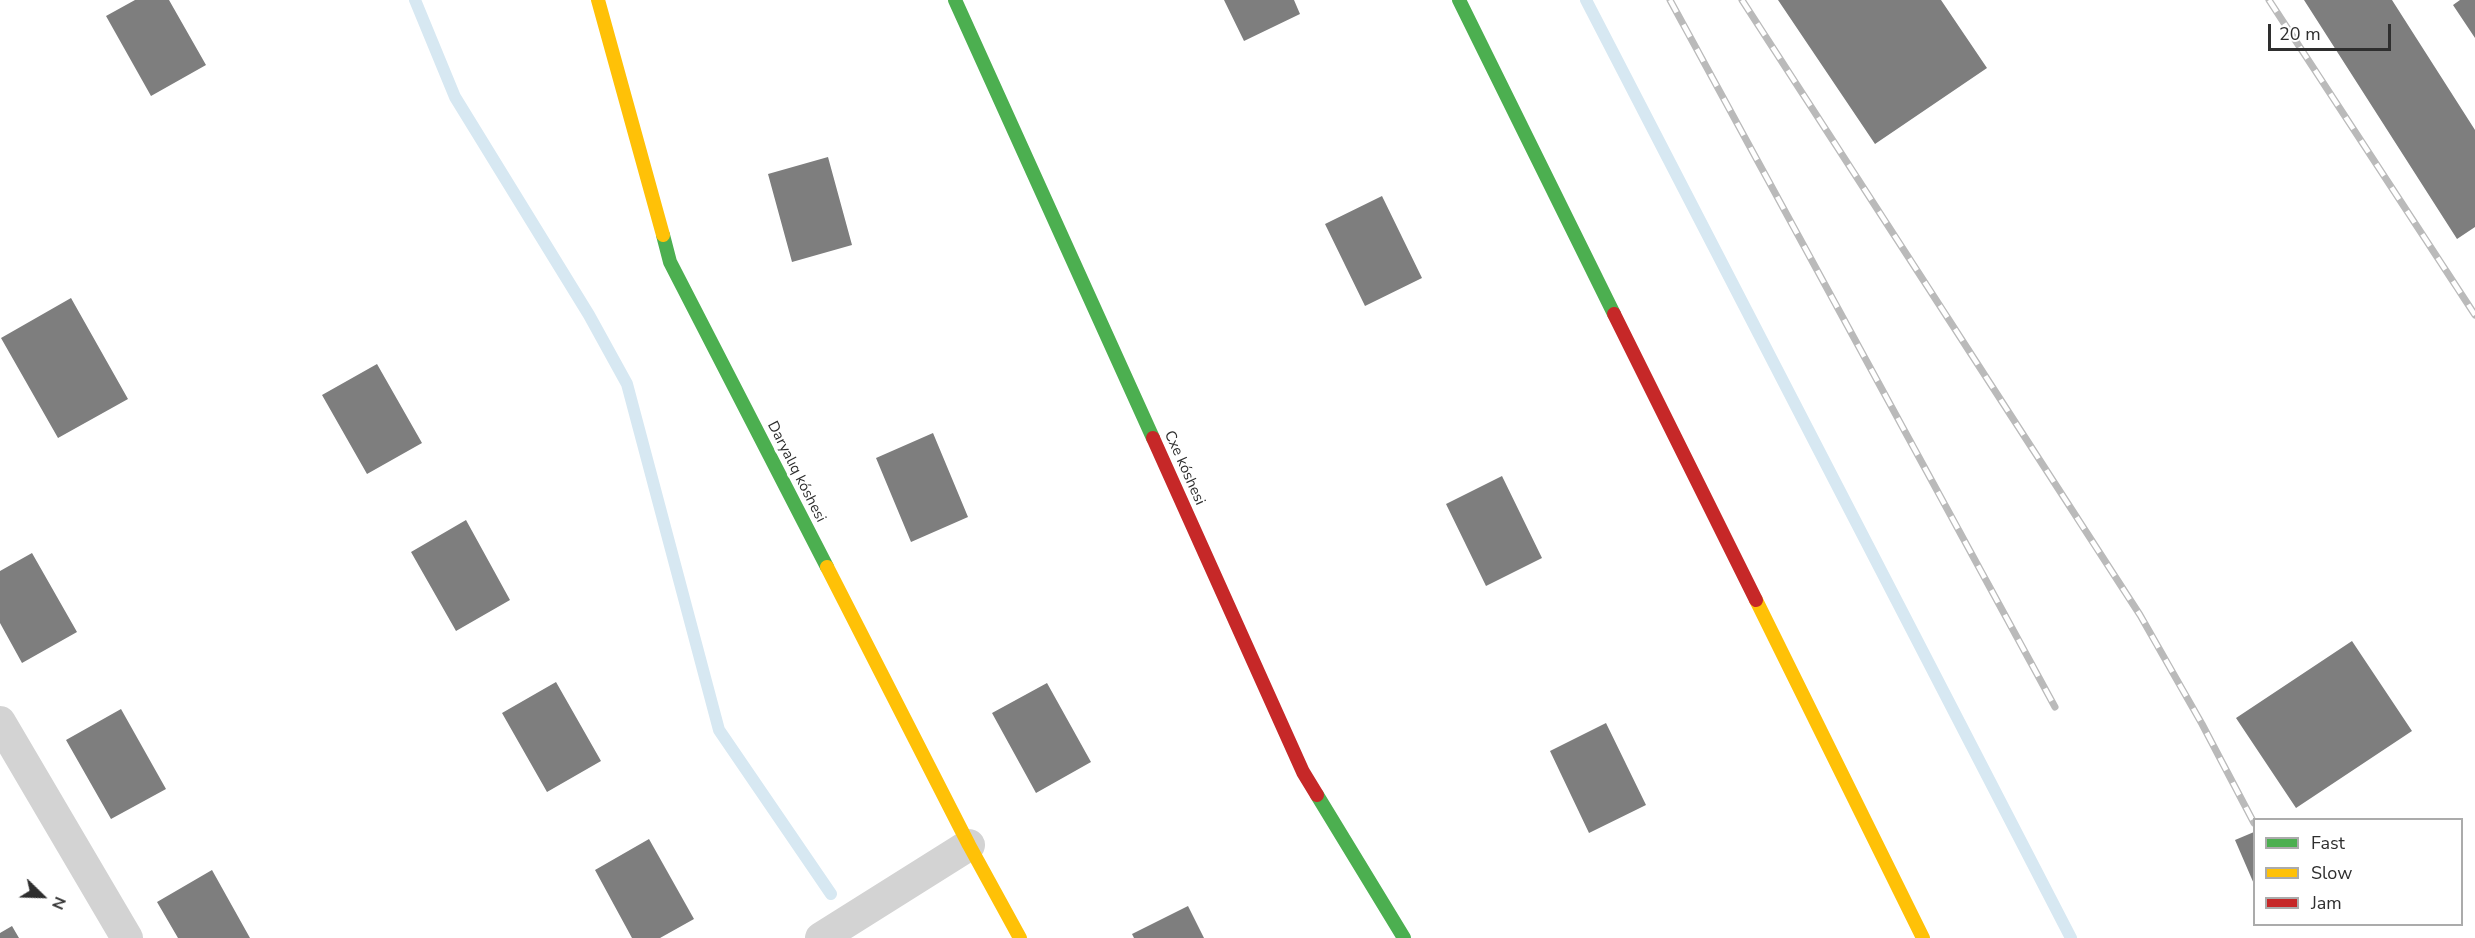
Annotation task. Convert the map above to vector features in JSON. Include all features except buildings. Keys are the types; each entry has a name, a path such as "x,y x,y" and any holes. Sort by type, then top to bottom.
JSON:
{"street":[{"name":"Daryalıq kóshesi","path":"597,0 670,262 969,845 1020,938"},
{"name":"Cxe kóshesi","path":"955,0 1303,772 1404,938"},
{"path":"1459,0 1923,938"},
{"path":"0,722 127,938"},
{"path":"821,938 969,845"}],"waterway":[{"path":"415,0 455,97 589,315 627,384 719,730 831,894"},
{"path":"1586,0 2071,938"}],"railway":[{"path":"1670,0 2055,707"},
{"path":"1742,0 2140,615 2202,724 2253,821"},
{"path":"2269,0 2475,315"}],"traffic: fast":[{"path":"955,0 1153,438"},
{"path":"1459,0 1614,314"},
{"path":"663,235 670,262 827,567"},
{"path":"1317,795 1404,938"}],"traffic: slow":[{"path":"598,0 663,235"},
{"path":"827,567 969,845 1020,938"},
{"path":"1756,600 1923,938"}],"traffic: jam":[{"path":"1614,314 1756,600"},
{"path":"1153,438 1303,772 1317,795"}]}
